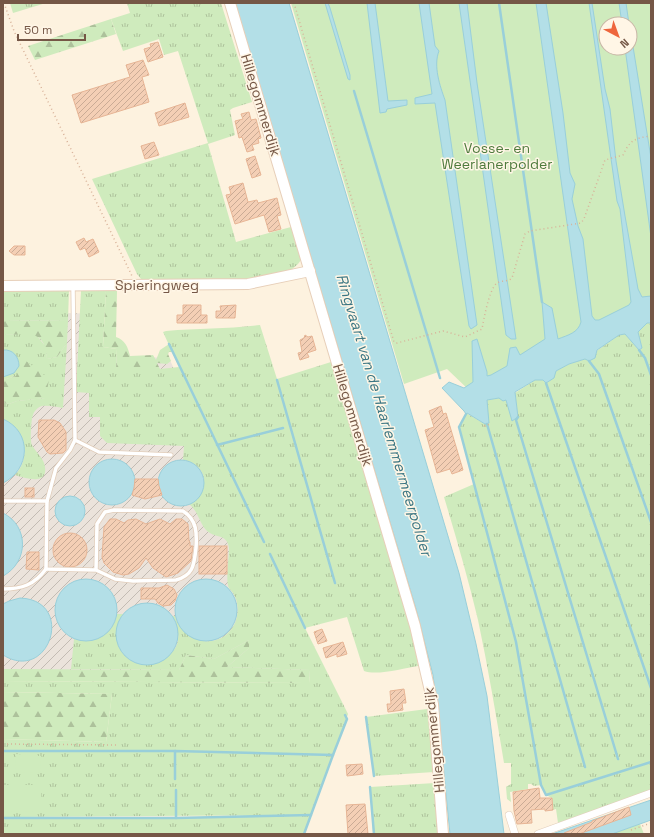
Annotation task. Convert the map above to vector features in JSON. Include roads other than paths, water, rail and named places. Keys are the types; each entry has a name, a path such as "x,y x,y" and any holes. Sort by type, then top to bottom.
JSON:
{"street":[{"name":"Hillegommerdijk","path":"230,3 415,626 433,704 443,834"},
{"name":"Spieringweg","path":"3,286 248,284 310,271"},
{"path":"538,834 651,793"},
{"path":"509,815 515,834"}],"lane":[{"path":"3,589 16,589 25,586 34,581 46,569 47,501 56,468 70,450 75,440 73,286"},
{"path":"75,440 99,452 171,455"},
{"path":"3,501 47,501"},
{"path":"46,569 96,570 115,579 133,581 176,580 188,574 194,563 197,534 195,526 192,520 183,511 114,510 105,512 97,524 96,570"}],"water":[{"name":"Ringvaart van de Haarlemmermeerpolder","path":"235,3 289,3 459,573 487,696 504,834 450,834 433,675 416,609"},
{"path":"325,3 328,3 330,8 350,75 350,80 348,79"},
{"path":"367,3 375,3 388,101 407,100 407,105 387,109 386,112 380,113"},
{"path":"419,3 429,3 435,46 439,51 437,57 437,69 439,82 445,100 477,325 471,329 469,326 435,103 415,104 415,98 432,94"},
{"path":"459,3 467,3 477,83 516,339 511,339 506,335"},
{"path":"536,3 546,3 563,113 570,173 575,184 572,199 578,226 583,239 592,316 595,320 599,320 629,305 631,302 620,209 617,201 589,3 592,3 598,43 598,56 600,56 605,89 610,109 616,161 638,289 642,297 651,296 651,323 647,323 638,332 642,348 639,350 625,334 619,335 597,350 595,358 589,361 585,359 569,364 556,371 554,378 546,383 543,380 535,380 515,392 518,417 512,421 506,400 503,401 499,398 487,400 489,423 485,424 467,413 466,414 442,388 449,382 464,388 473,382 472,341 477,339 487,376 507,366 510,348 516,347 520,355 545,339 542,302 552,308 558,339 569,335 578,329 581,322"},
{"path":"619,3 626,3 628,16 621,16"},
{"path":"626,56 635,56 651,158 651,237"},
{"path":"3,350 10,351 15,354 19,366 14,373 3,377"},
{"path":"3,419 13,425 19,433 23,442 24,451 23,460 19,469 12,477 3,483"},
{"path":"112,459 125,463 131,469 135,482 131,495 125,501 112,505 99,501 93,495 89,482 93,469 99,463"},
{"path":"181,460 194,464 200,470 204,483 200,496 194,502 181,506 168,502 162,496 158,483 162,470 168,464"},
{"path":"70,496 80,501 85,511 80,521 70,526 60,521 55,511 60,501"},
{"path":"3,513 12,519 18,526 22,544 18,562 12,570 3,576"},
{"path":"80,579 92,579 108,588 115,598 117,610 115,622 108,632 92,641 80,641 69,636 60,627 55,616 55,604 60,593 69,584"},
{"path":"200,579 212,579 228,588 235,598 237,610 235,622 228,632 212,641 200,641 189,636 180,627 175,616 175,604 180,593 189,584"},
{"path":"20,598 37,602 48,612 52,625 50,638 44,650 33,659 20,661 3,655 3,604"},
{"path":"141,603 153,603 169,612 176,622 178,634 176,646 169,656 153,665 141,665 130,660 121,651 116,640 116,628 121,617 130,608"},
{"path":"651,800 651,820 612,834 552,834"}],"waterway":[{"path":"499,3 542,302"},
{"path":"354,91 440,378"},
{"path":"169,344 264,542"},
{"path":"639,350 645,358 651,375"},
{"path":"589,361 599,374 651,522"},
{"path":"277,380 335,583"},
{"path":"546,383 651,688"},
{"path":"466,414 459,427 516,642 541,785 546,795 651,762"},
{"path":"518,417 516,420 618,759"},
{"path":"487,424 585,767"},
{"path":"217,445 283,428"},
{"path":"270,554 305,628"},
{"path":"175,779 175,751 333,755 347,719 345,715"},
{"path":"366,717 374,776"},
{"path":"3,751 175,751"},
{"path":"304,834 333,755"},
{"path":"370,787 374,834"},
{"path":"176,790 176,818 311,815"},
{"path":"3,818 176,818"}],"park label":[{"name":"Vosse- en Weerlanerpolder","path":"497,156"}]}
